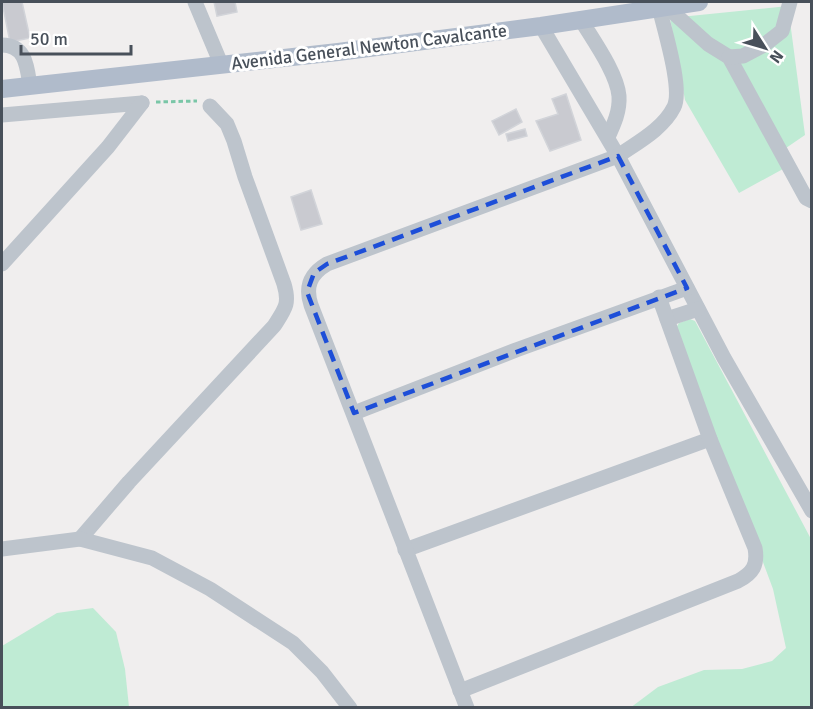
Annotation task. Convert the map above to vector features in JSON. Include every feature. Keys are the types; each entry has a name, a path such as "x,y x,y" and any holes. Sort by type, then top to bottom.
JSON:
{"main road":[{"name":"Avenida General Newton Cavalcante","path":"2,89 541,26 653,6 699,2"}],"street":[{"path":"195,2 221,64"},
{"path":"729,57 743,56 764,45 782,31 790,2"},
{"path":"653,6 729,57 806,198 812,201"},
{"path":"467,708 309,298 308,287 314,273 327,264 618,156 660,126 675,106 677,84 653,6"},
{"path":"581,20 616,84 619,96 618,111 608,137"},
{"path":"541,26 608,137 698,309 812,511"},
{"path":"2,45 15,48 22,53 30,86"},
{"path":"2,115 142,103"},
{"path":"2,264 108,147 142,103"},
{"path":"80,539 129,482 274,326 285,308 288,297 244,177 234,141 226,124 210,106"},
{"path":"354,413 687,288"},
{"path":"460,691 738,581 755,567 757,558 755,548 710,439 659,297"},
{"path":"667,319 698,309"},
{"path":"405,550 710,439"},
{"path":"2,549 80,539 152,558 210,589 293,643 321,672 350,708"}],"path":[{"path":"142,103 191,100 210,106"}],"highlighted area":[{"path":"618,156 687,288 354,413 307,292 314,273 327,264"}],"green space":[{"path":"788,6 805,135 786,148 783,169 739,193 685,100 670,18"},
{"path":"690,319 695,321 811,539 811,707 630,708 658,687 704,670 742,669 772,661 786,648 773,589 676,328 679,323"},
{"path":"93,608 116,632 125,669 129,707 2,707 2,646 57,613"}],"building":[{"path":"2,2 22,2 30,38 10,42"},
{"path":"214,2 235,2 237,12 217,16"},
{"path":"566,94 581,140 550,151 536,121 558,114 552,99"},
{"path":"516,109 522,122 499,135 492,121"},
{"path":"525,129 527,136 508,141 506,134"},
{"path":"311,190 322,224 301,230 291,197"}]}
